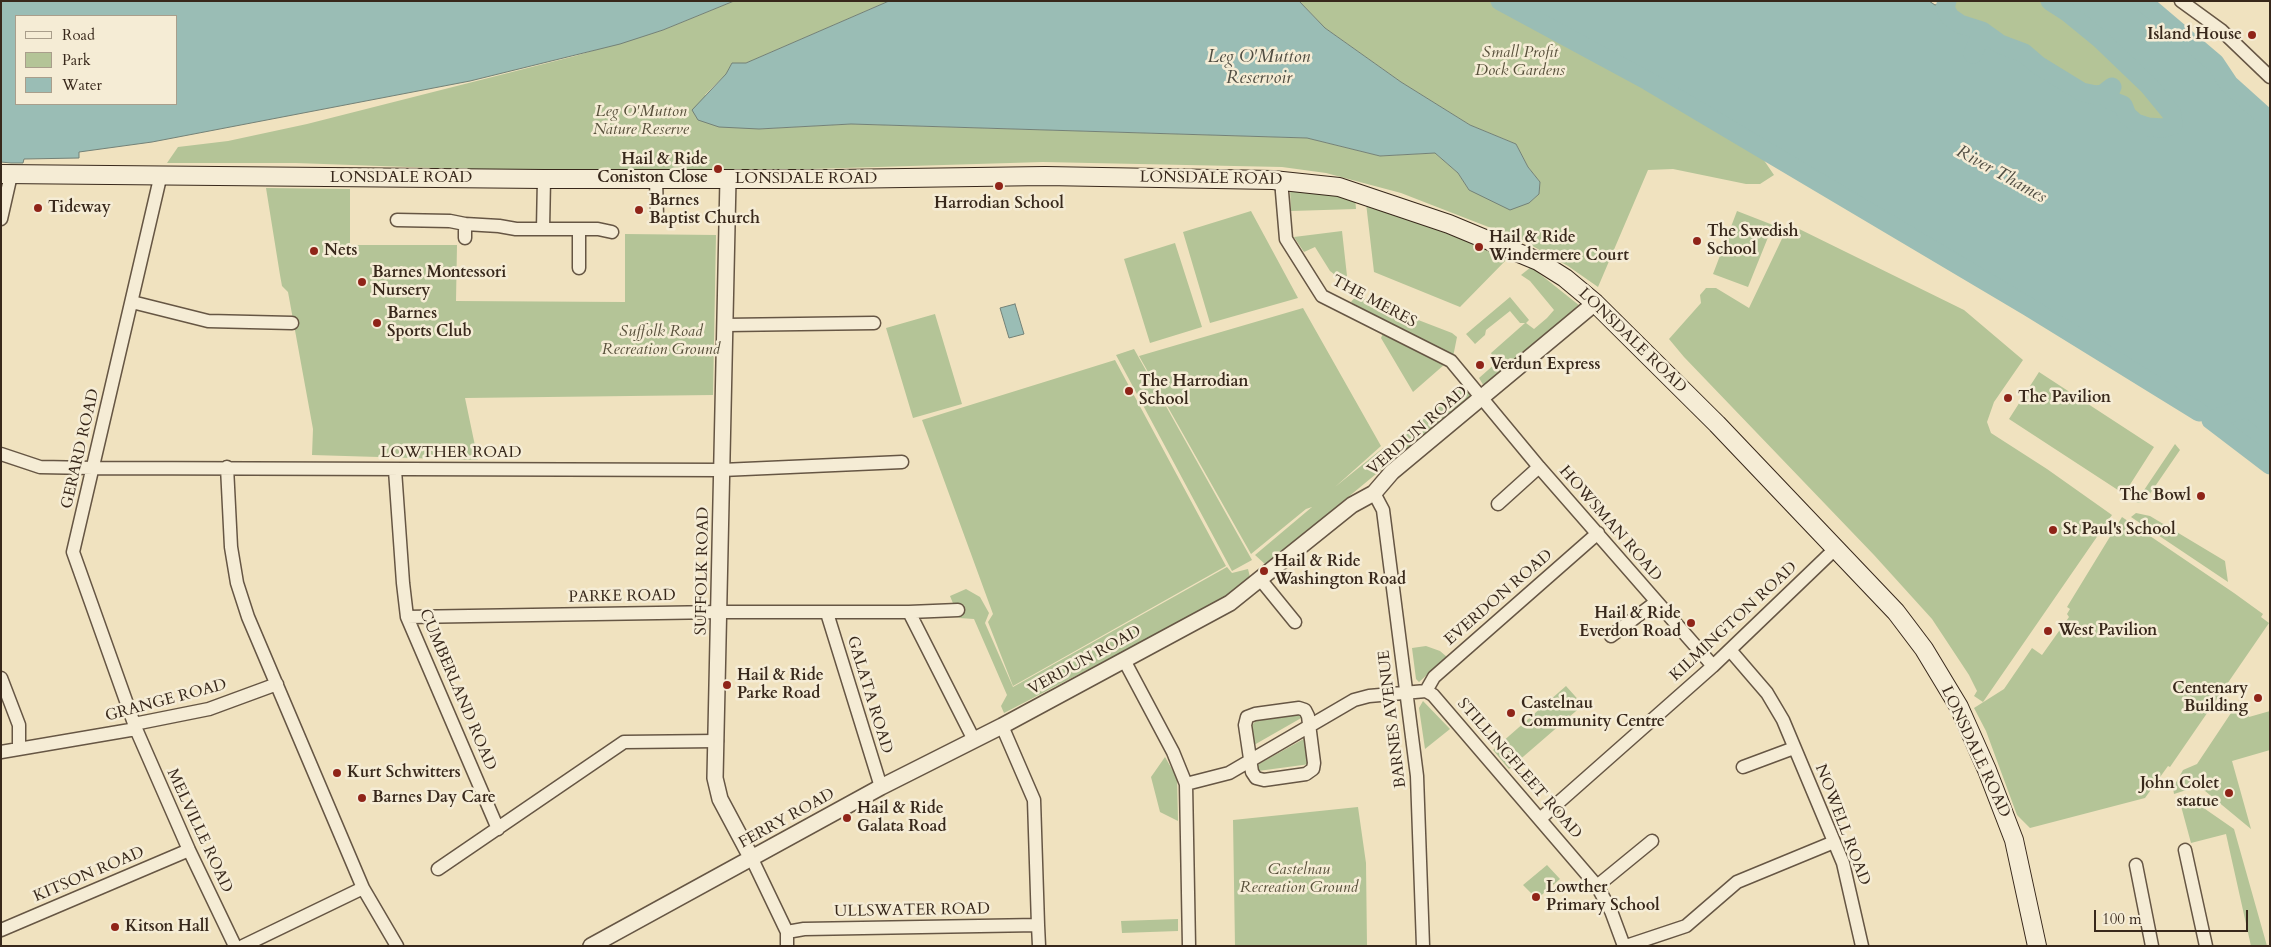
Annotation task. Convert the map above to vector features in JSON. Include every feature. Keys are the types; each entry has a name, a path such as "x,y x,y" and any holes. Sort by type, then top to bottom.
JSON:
{"main road":[{"name":"LONSDALE ROAD","path":"6,174 544,179 1045,176 1281,180 1339,187 1449,224 1538,262 1566,278 1595,303 1642,348 1836,548 1902,620 1924,649 1959,707 1987,770 2014,840 2037,946"}],"street":[{"path":"2181,1 2221,30 2270,77"},
{"path":"1,218 6,174"},
{"name":"GERARD ROAD","path":"135,727 74,552 161,174"},
{"path":"543,230 544,179"},
{"path":"656,179 657,217"},
{"name":"SUFFOLK ROAD","path":"728,179 715,778 717,792 787,932 787,946"},
{"name":"THE MERES","path":"1281,180 1286,239 1322,296 1451,361 1470,381 1481,399"},
{"path":"397,220 450,221 499,226 516,230 612,232"},
{"path":"465,224 465,238"},
{"path":"579,230 579,268"},
{"path":"132,302 208,321 292,323"},
{"name":"VERDUN ROAD","path":"1002,726 1221,608 1352,505 1374,493 1392,472 1595,303"},
{"path":"725,325 874,323"},
{"name":"HOWSMAN ROAD","path":"1481,399 1713,666"},
{"name":"LOWTHER ROAD","path":"1,454 40,467 93,468 722,470 902,462"},
{"path":"227,467 230,547 237,583 248,617 363,888 397,946"},
{"name":"HOWSMAN ROAD","path":"1498,504 1539,467"},
{"name":"CUMBERLAND ROAD","path":"395,470 403,583 408,617 498,829"},
{"name":"BARNES AVENUE","path":"1374,493 1383,510 1419,797 1423,946"},
{"name":"EVERDON ROAD","path":"1426,691 1434,677 1598,533"},
{"name":"KILMINGTON ROAD","path":"1541,818 1713,666 1836,548"},
{"path":"1260,579 1295,622"},
{"name":"HOWSMAN ROAD","path":"1611,636 1656,602"},
{"name":"PARKE ROAD","path":"408,617 958,610"},
{"path":"909,612 974,740"},
{"name":"GALATA ROAD","path":"827,613 881,787"},
{"name":"NOWELL ROAD","path":"1730,650 1774,704 1794,748 1834,842 1850,889 1860,945"},
{"path":"1124,660 1182,769 1186,784 1188,946"},
{"path":"1,678 19,725 19,749"},
{"name":"GRANGE ROAD","path":"1,752 135,727 209,709 277,684"},
{"path":"1186,784 1229,772 1309,724 1362,698 1426,691"},
{"name":"STILLINGFLEET ROAD","path":"1426,691 1433,695 1541,818 1597,886 1611,912 1625,946"},
{"path":"1299,708 1305,710 1309,724 1313,769 1306,774 1264,780 1256,778 1252,772 1250,760 1245,726 1247,717 1255,714 1299,708"},
{"path":"1002,726 1034,800 1039,946"},
{"name":"FERRY ROAD","path":"592,946 881,787 1002,726"},
{"name":"MELVILLE ROAD","path":"135,727 189,850 235,946"},
{"path":"438,869 624,742 717,741"},
{"path":"1743,767 1794,748"},
{"path":"1597,886 1652,841"},
{"path":"1625,946 1686,926 1738,882 1834,842"},
{"name":"KITSON ROAD","path":"1,930 189,850"},
{"path":"2185,850 2206,946"},
{"path":"2136,865 2152,946"},
{"path":"243,946 363,888"},
{"name":"ULLSWATER ROAD","path":"787,932 804,929 1038,925"}],"green space":[{"path":"734,1 889,1 746,63 732,63 726,74 705,95 759,129 851,124 1307,138 1380,156 1435,153 1458,173 1469,190 1529,203 1539,194 1540,182 1528,167 1516,144 1470,125 1401,82 1325,28 1299,1 1500,1 1648,81 1725,126 1757,150 1774,175 1760,184 1746,184 1673,169 1648,170 1598,287 1568,266 1522,240 1401,193 1326,173 1282,167 1043,162 778,170 491,170 296,163 167,163 178,147 228,141 307,124 575,56 663,30"},
{"path":"1947,1 2050,1 2067,12 2100,39 2149,86 2172,114 2173,125 2163,128 2148,127 2136,123 2127,115 2123,105 2110,100 2108,96 2113,88 2096,95 2082,92 2038,65 2024,53 2000,44 1982,31 1955,20 1946,12"},
{"name":"Suffolk Road Recreation Ground","path":"266,188 350,189 350,245 457,245 456,301 625,302 625,234 716,235 713,395 465,398 478,460 312,455 313,429 288,292 282,286"},
{"path":"1290,189 1355,197 1356,209 1291,211"},
{"path":"1366,203 1509,257 1460,307 1374,272"},
{"path":"1251,211 1298,298 1210,323 1183,232"},
{"path":"1737,211 1773,225 1748,287 1713,274"},
{"path":"1789,224 1964,310 2023,360 1994,402 1987,422 1991,433 2047,469 2112,515 1983,702 1974,696 1977,691 1969,675 1932,619 1874,555 1684,357 1669,339 1701,303 1700,295 1706,288 1716,288 1749,308"},
{"path":"1342,231 1348,285 1330,271 1315,247 1304,252 1294,237"},
{"path":"1175,243 1202,327 1150,343 1124,259"},
{"path":"1531,267 1580,306 1485,388 1479,378 1496,363 1491,353 1525,323 1520,323 1510,311 1486,330 1485,335 1475,344 1466,334 1510,297 1529,320 1526,323 1534,329 1547,318 1554,310 1530,281 1521,275"},
{"path":"1356,296 1452,333 1457,337 1453,357 1413,392 1381,338 1387,324 1351,302"},
{"path":"1303,308 1381,446 1335,487 1383,448 1392,445 1399,455 1266,565 1255,555 1312,507 1306,509 1251,554 1139,356"},
{"path":"935,314 962,404 913,418 886,328"},
{"path":"1134,349 1252,560 1232,571 1116,355"},
{"path":"1115,360 1226,566 1013,686 988,622 993,614 922,420"},
{"path":"2039,372 2154,447 2124,494 2009,419"},
{"path":"1465,381 1475,394 1406,453 1398,440"},
{"path":"2175,444 2180,450 2145,501 2136,502"},
{"path":"2136,513 2150,516 2225,561 2228,582 2131,517"},
{"path":"2122,517 2234,593 2263,614 2261,617 2269,623 2170,767 2168,766 2145,798 2030,828 2017,815 1986,731 1974,708 2004,689 2032,648 2042,655 2069,617 2067,614 2070,609 2067,607"},
{"path":"1227,567 1232,573 1248,569 1250,577 1232,595 1004,713 1001,706 1007,695 974,619 959,618 950,596 966,589 980,597 989,613 985,623 1013,687"},
{"path":"1426,646 1440,651 1447,657 1419,682 1416,679 1412,648"},
{"path":"1566,686 1583,705 1509,769 1493,750"},
{"path":"1423,701 1450,729 1425,749 1419,708"},
{"path":"2245,704 2249,717 2270,711 2270,750 2232,761 2251,829 2199,786 2174,794 2173,788 2183,770 2197,764 2235,707"},
{"path":"1299,712 1303,717 1254,745 1251,726 1259,718"},
{"path":"1309,736 1310,764 1258,771 1257,765"},
{"path":"1165,757 1177,778 1178,821 1160,812 1151,777"},
{"path":"2195,802 2234,829 2267,946 2251,946 2226,834 2191,843 2181,806"},
{"name":"Castelnau Recreation Ground","path":"1358,807 1366,863 1367,946 1235,946 1233,820"},
{"path":"1547,865 1560,879 1537,899 1523,885"},
{"path":"1178,919 1178,931 1122,933 1121,921"}],"water":[{"path":"1,1 734,1 663,30 620,44 470,81 152,142 79,152 79,158 24,159 23,163 1,162"},
{"name":"Leg O'Mutton Reservoir","path":"889,1 1299,1 1325,28 1401,82 1470,125 1516,144 1528,167 1540,182 1539,194 1529,203 1510,210 1469,190 1458,173 1435,153 1380,156 1307,138 851,124 759,129 719,127 698,120 692,110 726,74 732,63 746,63"},
{"name":"River Thames","path":"1500,1 1929,1 1935,5 1947,1 1946,12 1955,20 1982,31 2000,44 2024,53 2038,65 2082,92 2096,95 2103,94 2112,87 2108,96 2110,100 2123,105 2127,115 2136,123 2148,127 2170,127 2173,125 2172,114 2149,86 2100,39 2067,12 2050,1 2142,1 2215,63 2229,84 2270,121 2270,465 2211,420 2029,307 1648,81"},
{"path":"1015,304 1024,334 1009,338 1000,308"}],"waterway":[{"path":"1500,1 1648,81 2029,307 2199,412"},
{"path":"1947,1 1945,8 1950,17 1960,24 1982,31 1977,43"},
{"path":"1973,54 1982,31 2000,44 2024,53 2038,65 2082,92 2096,95 2103,94 2112,87 2108,96 2110,100 2123,105 2127,115 2136,123 2148,127 2163,128 2173,125 2172,114 2149,86 2100,39 2067,12 2050,1"},
{"path":"2142,1 2215,63 2229,84 2270,121"},
{"path":"2270,426 2248,407 2211,420 2270,465"}],"place":[{"name":"Island House","path":"2252,35"},
{"name":"Hail & Ride Coniston Close","path":"718,169"},
{"name":"Harrodian School","path":"999,186"},
{"name":"Tideway","path":"38,208"},
{"name":"Barnes Baptist Church","path":"639,210"},
{"name":"The Swedish School","path":"1697,241"},
{"name":"Hail & Ride Windermere Court","path":"1479,247"},
{"name":"Nets","path":"314,251"},
{"name":"Barnes Montessori Nursery","path":"362,282"},
{"name":"Barnes Sports Club","path":"377,323"},
{"name":"Verdun Express","path":"1480,365"},
{"name":"The Harrodian School","path":"1129,391"},
{"name":"The Pavilion","path":"2008,398"},
{"name":"The Bowl","path":"2201,496"},
{"name":"St Paul's School","path":"2053,530"},
{"name":"Hail & Ride Washington Road","path":"1264,571"},
{"name":"Hail & Ride Everdon Road","path":"1691,623"},
{"name":"West Pavilion","path":"2048,631"},
{"name":"Hail & Ride Parke Road","path":"727,685"},
{"name":"Centenary Building","path":"2258,698"},
{"name":"Castelnau Community Centre","path":"1511,713"},
{"name":"Kurt Schwitters","path":"337,773"},
{"name":"John Colet statue","path":"2229,793"},
{"name":"Barnes Day Care","path":"362,798"},
{"name":"Hail & Ride Galata Road","path":"847,818"},
{"name":"Lowther Primary School","path":"1536,897"},
{"name":"Kitson Hall","path":"115,927"}],"park label":[{"name":"Small Profit Dock Gardens","path":"1520,62"},
{"name":"Leg O'Mutton Nature Reserve","path":"641,121"}]}
